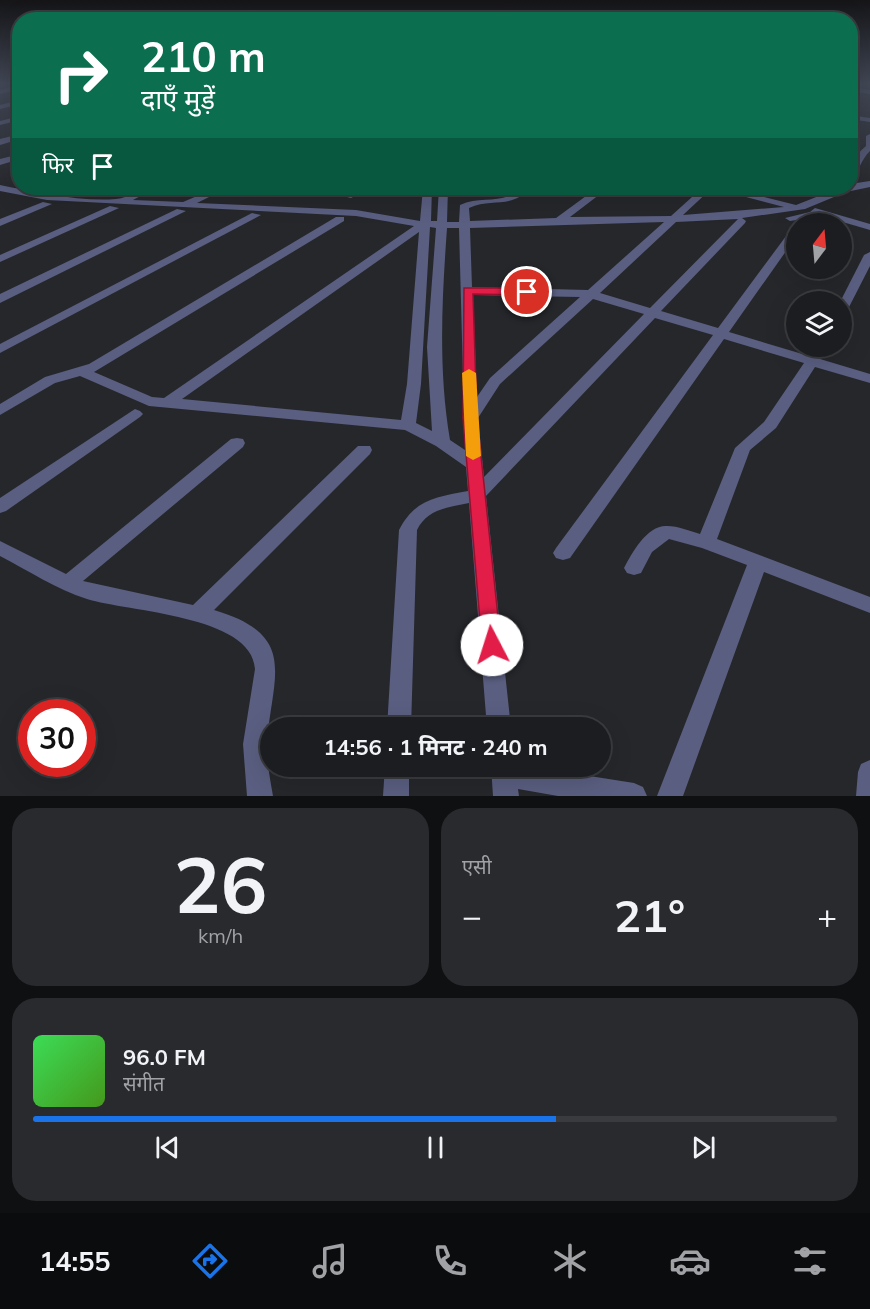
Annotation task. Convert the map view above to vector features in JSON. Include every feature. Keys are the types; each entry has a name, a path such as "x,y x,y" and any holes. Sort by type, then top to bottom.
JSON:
{"street":[{"path":"858,158 870,147 870,136"},
{"path":"21,195 52,201 182,208 356,213 374,218"},
{"path":"0,223 67,195"},
{"path":"0,259 137,195"},
{"path":"0,299 209,195"},
{"path":"408,424 413,398 428,195"},
{"path":"442,442 434,402 434,324 444,195"},
{"path":"498,717 470,418 466,205 511,199 516,195"},
{"path":"559,220 593,195"},
{"path":"470,418 495,381 699,195"},
{"path":"738,195 794,213"},
{"path":"808,213 836,195"},
{"path":"182,208 256,215 340,219 374,218 466,225 559,220 670,222 741,221 786,217"},
{"path":"0,349 256,215"},
{"path":"534,223 548,227 786,217"},
{"path":"0,410 50,380 83,372 340,219"},
{"path":"400,717 408,530 412,519 421,510 441,502 477,495 655,313 741,221"},
{"path":"852,222 870,227"},
{"path":"167,403 426,223"},
{"path":"563,553 786,244"},
{"path":"851,291 870,255"},
{"path":"468,291 591,294 870,379"},
{"path":"706,542 743,448 770,425 816,357"},
{"path":"83,372 149,401 408,424 442,442 474,464"},
{"path":"0,507 135,414"},
{"path":"69,582 237,443"},
{"path":"199,612 364,450"},
{"path":"634,568 645,547 666,532 706,542 870,605"},
{"path":"0,548 90,592 199,612 250,635 265,658 265,678 255,740 260,796"},
{"path":"670,796 758,562"},
{"path":"869,796 870,772"},
{"path":"396,796 397,777"},
{"path":"504,779 634,796"}],"slow traffic":[{"path":"469,373 473,456"}],"route":[{"path":"492,645 470,418 468,291 527,292"}]}
